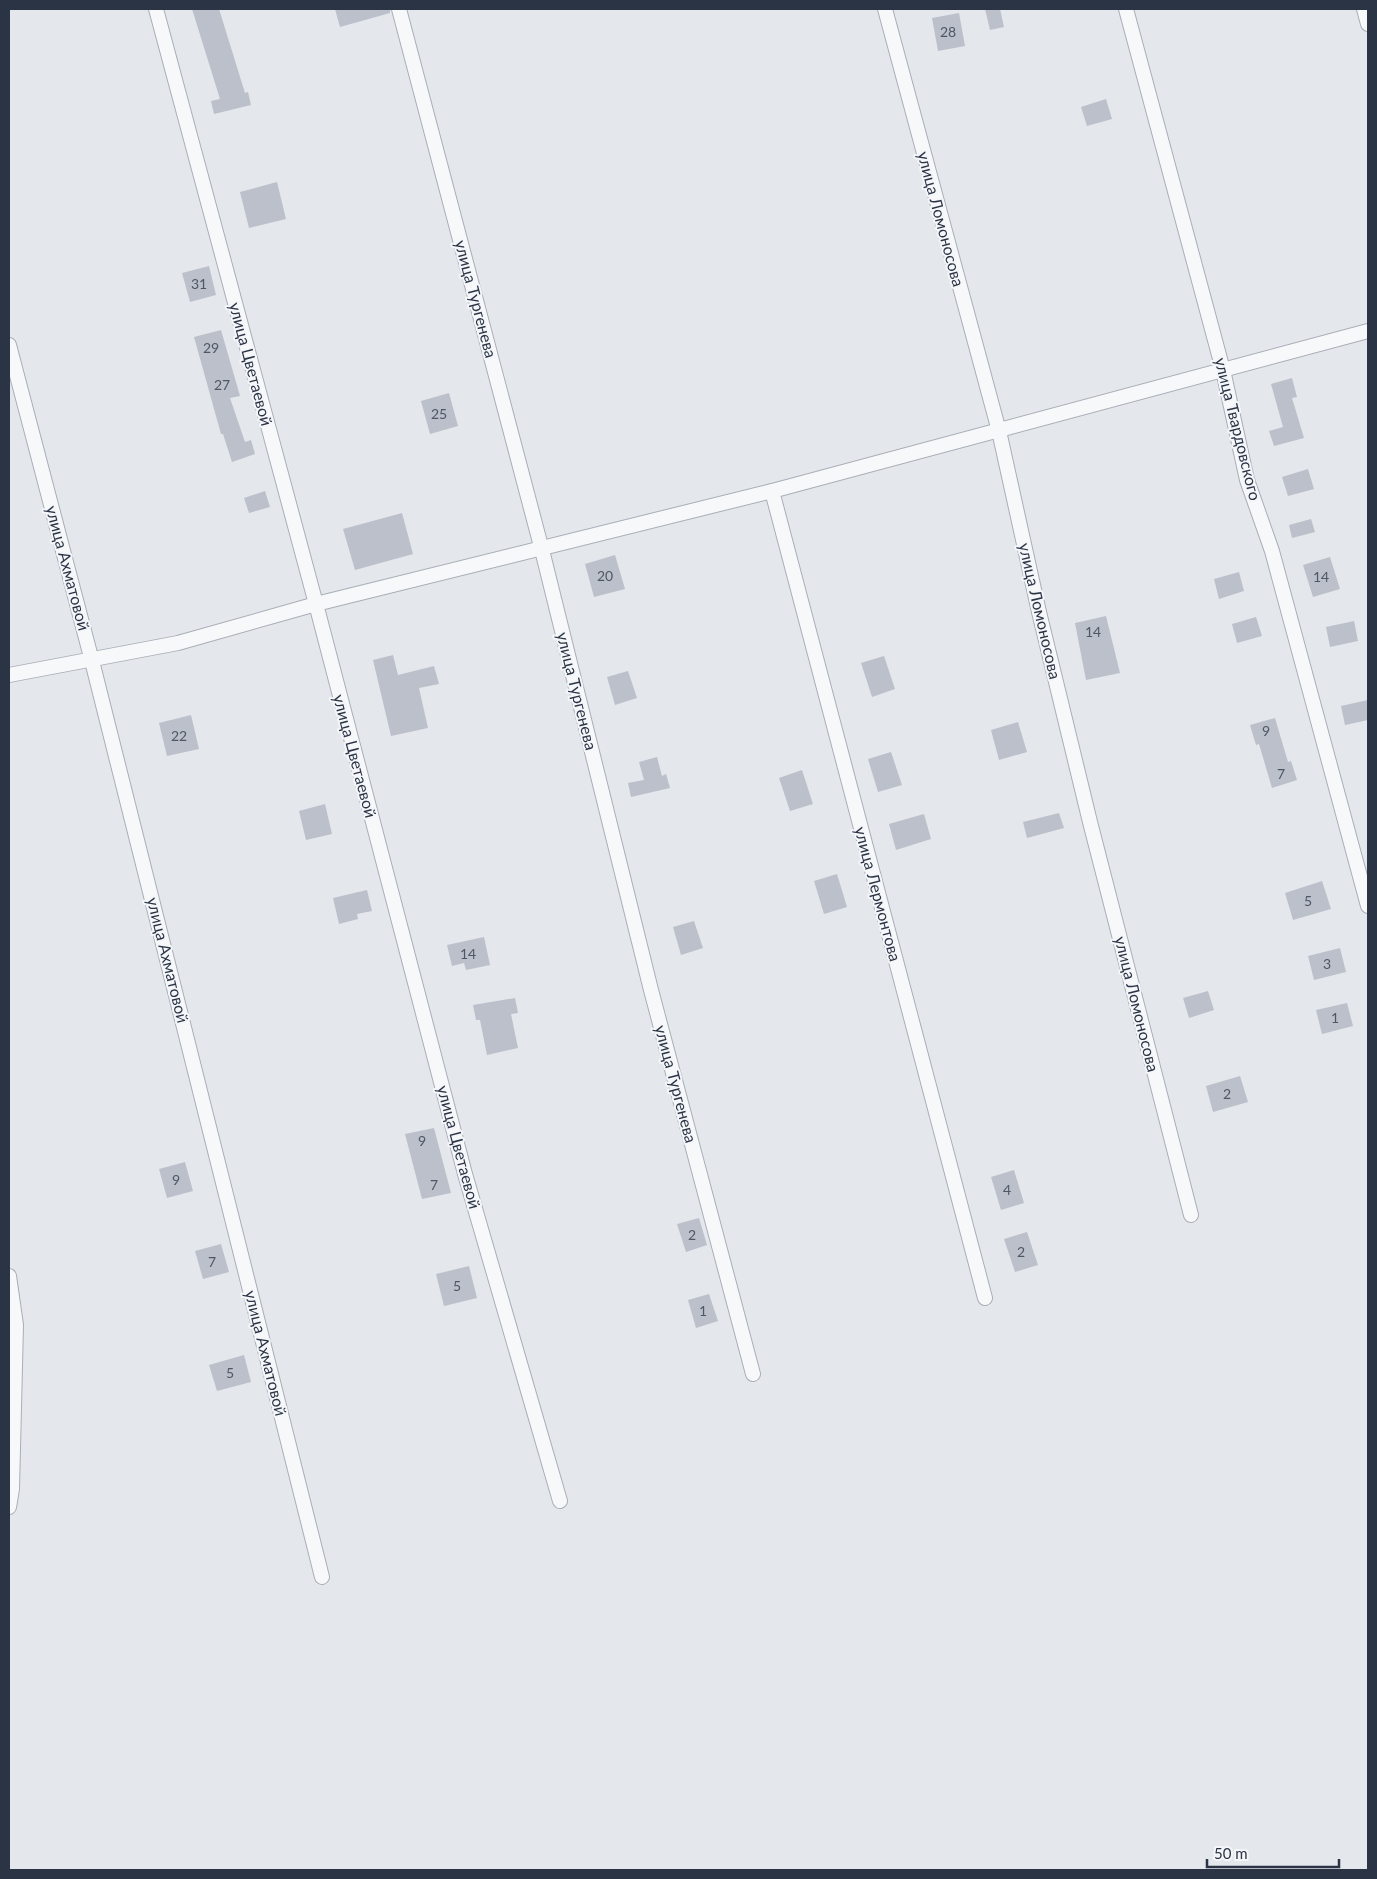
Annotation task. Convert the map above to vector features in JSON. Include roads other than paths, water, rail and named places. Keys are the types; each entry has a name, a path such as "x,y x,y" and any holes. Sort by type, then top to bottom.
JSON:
{"street":[{"name":"улица Цветаевой","path":"156,9 316,604 465,1174 560,1501"},
{"name":"улица Тургенева","path":"399,9 542,550 651,990 753,1374"},
{"name":"улица Ломоносова","path":"885,9 999,430 1039,612 1088,813 1191,1215"},
{"name":"улица Твардовского","path":"1126,9 1223,370 1248,480 1272,550 1368,906"},
{"path":"1364,9 1368,24"},
{"path":"9,675 178,643 316,604 542,550 772,491 1368,331"},
{"name":"улица Ахматовой","path":"9,345 92,660 322,1577"},
{"name":"улица Лермонтова","path":"772,491 985,1298"},
{"path":"9,1276 16,1325 12,1489 9,1508"}]}
